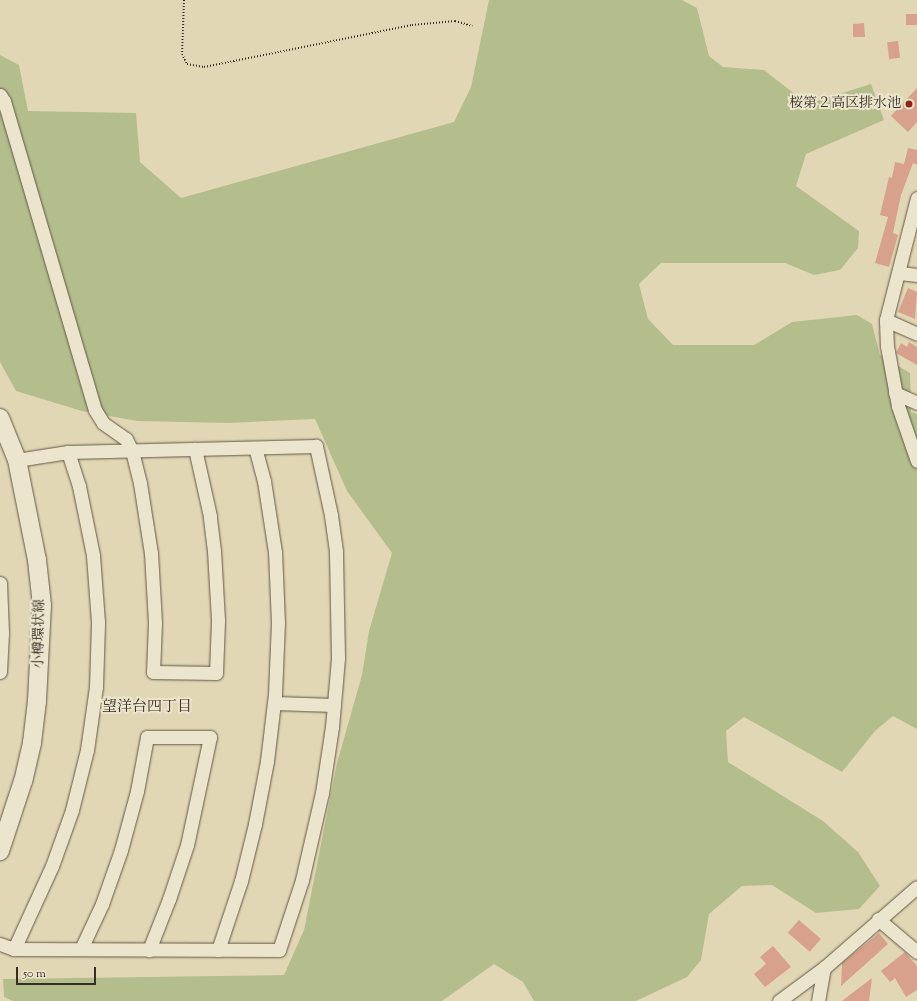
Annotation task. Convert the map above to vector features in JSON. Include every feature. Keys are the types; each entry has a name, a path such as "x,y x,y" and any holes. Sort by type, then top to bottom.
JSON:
{"main road":[{"name":"小樽環状線","path":"0,418 17,460 37,560 42,604 41,650 32,743 21,788 0,851"}],"street":[{"path":"0,95 4,101 95,410 103,422 126,439 132,450 141,490 151,553 155,623 153,672 216,673 218,620 214,551 208,509 195,449"},
{"path":"917,198 912,231 886,320 895,393 917,461"},
{"path":"900,272 917,275"},
{"path":"886,320 917,334"},
{"path":"895,393 917,403"},
{"path":"0,944 14,949 279,950 302,880 316,824 334,706 339,622 336,551 331,515 316,446 68,452 17,460"},
{"path":"218,950 241,881 255,824 274,702 278,623 275,552 264,481 255,448"},
{"path":"14,949 52,866 72,810 87,750 96,687 98,622 94,562 87,521 68,452"},
{"path":"0,583 2,633 0,672"},
{"path":"274,702 334,706"},
{"path":"81,950 102,904 121,850 137,791 147,737 210,737 187,844 170,899 149,950"},
{"path":"779,1001 824,968 878,919 917,887"},
{"path":"878,919 917,952"},
{"path":"818,1001 824,968"}],"path":[{"path":"184,0 182,54 187,64 204,67 412,25 455,21 472,26"}],"green space":[{"path":"489,0 682,0 697,8 709,56 723,67 764,70 796,95 813,102 871,84 884,120 806,154 796,186 859,231 858,248 840,270 814,275 785,263 661,263 639,284 648,319 673,345 754,345 792,322 857,315 872,324 880,355 910,373 911,412 917,414 917,729 893,716 875,731 842,772 744,717 726,731 728,762 823,821 858,852 880,886 859,909 816,913 772,885 742,886 709,914 701,960 687,977 636,1001 534,1001 523,982 494,964 442,1001 13,1001 4,997 3,979 284,975 304,930 337,763 362,675 369,631 392,553 347,491 315,419 229,423 137,421 82,411 16,391 0,362 0,55 19,65 28,111 136,113 140,162 181,198 454,122 471,87"}],"building":[{"path":"906,14 917,14 917,25 906,25"},
{"path":"864,23 865,37 853,37 853,24"},
{"path":"898,41 900,58 889,59 887,42"},
{"name":"桜第２高区排水池","path":"917,88 917,122 908,132 891,116"},
{"path":"908,148 917,150 917,165 913,163 901,195 893,233 898,235 889,267 875,263 888,217 880,215 889,177 892,178 895,162 904,164"},
{"path":"908,288 917,292 915,319 898,312"},
{"path":"909,342 917,347 917,365 896,353 901,343 907,347"},
{"path":"799,920 821,939 810,952 788,933"},
{"path":"879,933 888,944 841,986 842,963"},
{"path":"773,946 791,967 765,987 754,974 766,964 760,957"},
{"path":"905,952 917,966 917,990 906,997 895,978 890,982 881,971"},
{"path":"872,978 869,1001 842,1001"}],"place":[{"name":"桜第２高区排水池","path":"909,104"}],"district":[{"name":"望洋台四丁目","path":"147,708"}]}
